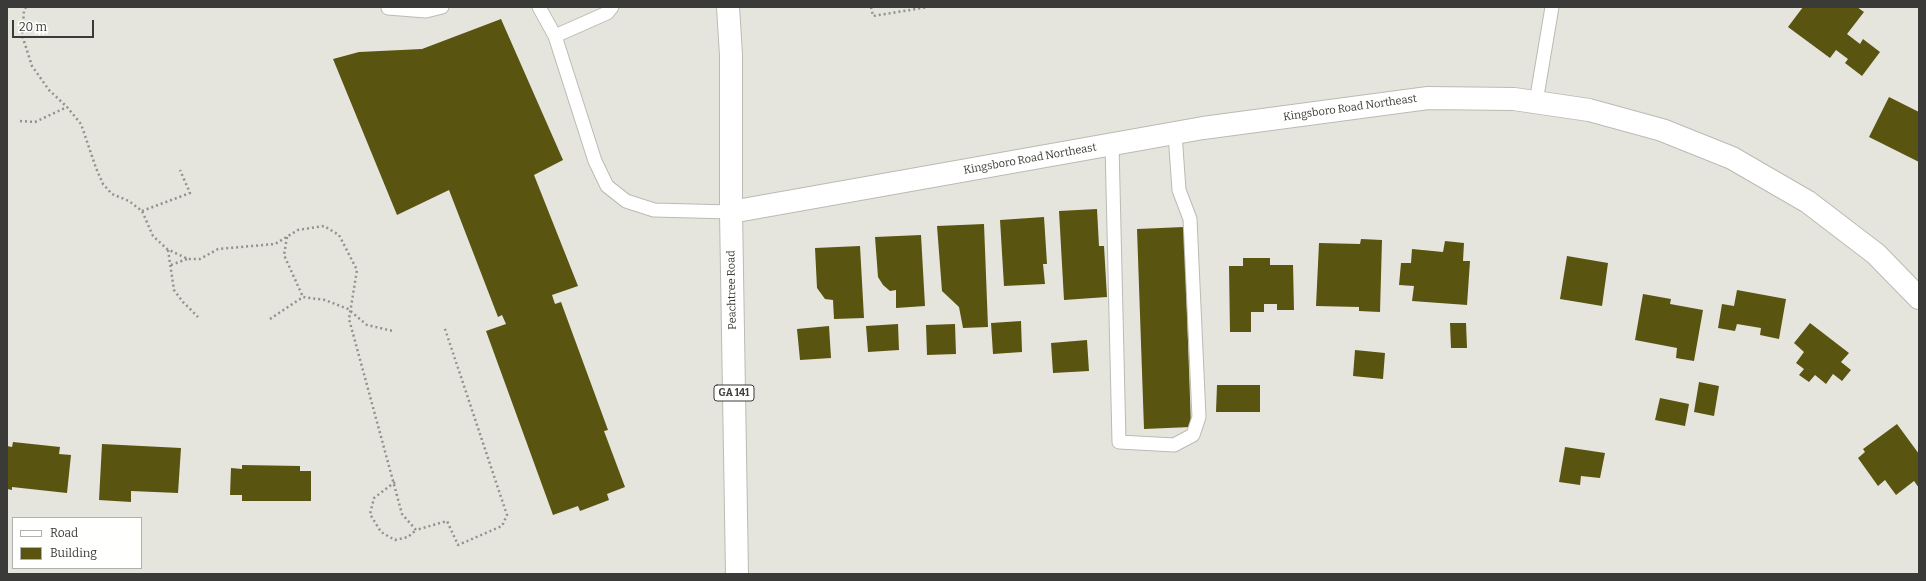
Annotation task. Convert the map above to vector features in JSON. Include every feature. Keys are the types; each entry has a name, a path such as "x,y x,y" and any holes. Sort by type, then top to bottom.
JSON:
{"main road":[{"name":"Peachtree Road","path":"728,7 731,55 731,212 737,574"},
{"name":"Kingsboro Road Northeast","path":"731,212 1175,134 1428,98 1514,99 1589,110 1662,130 1732,158 1808,202 1876,254 1919,298"}],"lane":[{"path":"388,8 426,10 442,7"},
{"path":"539,7 555,36 595,161 607,186 626,201 654,210 731,212"},
{"path":"555,36 607,13 612,7"},
{"path":"1536,102 1552,7"},
{"path":"1112,144 1119,442 1174,445 1193,434 1199,417 1190,219 1180,190 1175,134"}],"path":[{"path":"26,7 24,11 22,36 32,66 49,90 68,107 81,124 103,184 112,194 129,201 142,211 153,236 167,249 188,258 200,259 218,249 275,244 298,230 324,226 340,235 357,270 349,319 373,409 395,482 402,514 416,530"},
{"path":"871,7 873,16 928,7"},
{"path":"20,121 35,122 68,107"},
{"path":"142,211 190,193 180,170"},
{"path":"287,237 284,255 302,297"},
{"path":"167,249 171,265 174,290 183,302 198,317"},
{"path":"171,265 188,258"},
{"path":"270,319 302,297 325,300 350,311 367,325 393,331"},
{"path":"395,482 374,498 370,514 381,532 395,540 408,536 416,530 447,521 458,545 502,526 507,515 444,326"}],"building":[{"path":"1803,7 1857,7 1864,12 1847,34 1860,44 1863,39 1880,52 1862,76 1845,63 1848,59 1836,50 1830,58 1788,27"},
{"path":"501,19 563,160 534,175 578,286 552,295 555,304 561,302 608,430 604,431 625,487 607,494 609,500 580,511 578,506 553,515 486,331 506,324 502,315 498,317 449,190 397,215 333,59 359,52 422,49"},
{"path":"1889,97 1919,112 1919,162 1869,137"},
{"path":"1097,209 1099,246 1104,246 1107,297 1064,300 1059,211"},
{"path":"1044,217 1047,264 1043,264 1045,284 1004,286 1000,220"},
{"path":"984,224 988,327 963,328 959,307 942,291 937,226"},
{"path":"1184,227 1191,427 1144,429 1137,229"},
{"path":"921,235 925,306 896,308 896,290 890,291 883,285 878,277 875,237"},
{"path":"1361,239 1382,240 1380,312 1359,311 1359,307 1316,306 1319,243 1360,244"},
{"path":"1445,241 1464,243 1463,261 1470,261 1467,305 1412,301 1414,286 1399,285 1401,263 1411,263 1412,249 1443,252"},
{"path":"860,246 864,318 834,319 833,300 825,299 817,288 815,248"},
{"path":"1567,256 1608,263 1602,306 1560,299"},
{"path":"1243,258 1270,258 1270,265 1293,265 1294,310 1277,310 1277,304 1264,304 1264,312 1251,312 1251,332 1230,332 1229,266 1243,266"},
{"path":"1737,290 1786,299 1779,339 1760,335 1761,328 1737,324 1735,331 1718,328 1722,304 1734,306"},
{"path":"1643,294 1671,299 1670,304 1703,310 1694,361 1676,358 1677,348 1635,340"},
{"path":"1021,321 1022,352 993,354 991,323"},
{"path":"1450,323 1466,323 1467,348 1451,348"},
{"path":"1810,323 1849,353 1841,362 1851,370 1842,381 1833,374 1826,384 1815,375 1809,382 1799,375 1804,369 1796,363 1804,352 1794,343"},
{"path":"898,324 899,350 868,352 866,326"},
{"path":"955,324 956,354 927,355 926,325"},
{"path":"829,326 831,358 800,360 797,329"},
{"path":"1087,340 1089,371 1053,373 1051,343"},
{"path":"1355,350 1385,353 1383,379 1353,376"},
{"path":"1699,382 1719,386 1714,416 1694,412"},
{"path":"1217,385 1260,385 1260,412 1216,412"},
{"path":"1660,398 1689,404 1685,426 1655,420"},
{"path":"1897,424 1919,454 1919,488 1914,481 1896,495 1885,480 1878,486 1858,458 1865,452 1863,449"},
{"path":"13,442 60,447 59,454 71,455 67,493 12,487 12,490 7,489 7,446 12,447"},
{"path":"102,444 181,448 178,493 131,491 131,502 99,500"},
{"path":"1565,447 1605,453 1600,478 1581,476 1580,485 1559,482"},
{"path":"242,465 300,466 300,471 311,471 311,501 242,501 242,495 230,495 231,468 242,469"}]}
